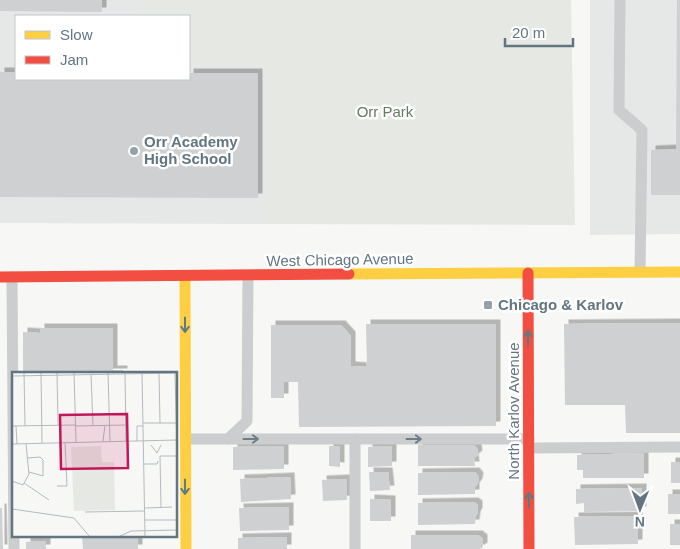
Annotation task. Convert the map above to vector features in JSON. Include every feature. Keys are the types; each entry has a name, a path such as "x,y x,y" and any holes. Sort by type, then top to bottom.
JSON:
{"main road":[{"name":"West Chicago Avenue","path":"0,277 680,272"},
{"name":"North Karlov Avenue","path":"528,273 529,549"},
{"path":"185,276 181,439 186,549"}],"lane":[{"path":"620,0 619,110 642,130 640,272"},
{"path":"228,439 247,421 248,276"},
{"path":"12,277 13,372"},
{"path":"355,438 355,549"},
{"path":"181,439 355,438 680,447"},
{"path":"14,536 14,549"}],"shaded area":[{"name":"Orr Academy High School","path":"0,0 143,0 143,15 15,15 15,80 190,80 190,62 268,62 268,224 0,223"},
{"path":"590,0 680,0 680,234 590,235"}],"green space":[{"name":"Orr Park","path":"143,0 571,0 575,225 268,224 268,62 190,62 190,15 143,15"}],"building":[{"path":"0,0 102,0 102,12 0,11"},
{"path":"677,0 680,0 680,195 651,195 651,150 676,149"},
{"name":"Orr Academy High School","path":"0,72 15,72 15,80 190,80 190,73 258,73 258,198 0,197"},
{"path":"680,323 680,433 626,433 625,405 565,405 564,324"},
{"path":"366,324 496,324 496,426 299,427 298,382 284,382 284,398 271,398 271,325 341,325 351,336 351,366 367,367"},
{"path":"40,328 113,328 113,370 123,370 123,372 23,372 23,332 40,333"},
{"path":"418,445 474,445 477,448 478,455 474,458 475,466 418,466"},
{"path":"284,446 284,469 233,470 233,447"},
{"path":"329,446 340,446 340,467 329,466"},
{"path":"392,446 392,466 368,467 368,447"},
{"path":"644,453 644,478 583,478 583,470 577,470 577,455"},
{"path":"671,462 680,462 680,483 671,483"},
{"path":"369,472 388,472 390,490 370,491"},
{"path":"475,472 479,477 475,487 475,494 418,495 418,473"},
{"path":"290,477 291,499 241,502 240,479"},
{"path":"346,479 347,500 323,501 322,480"},
{"path":"642,488 642,511 584,512 584,503 576,504 576,489"},
{"path":"668,494 680,494 680,514 668,514"},
{"path":"370,499 391,500 391,521 370,521"},
{"path":"474,502 478,505 475,524 418,525 418,503"},
{"path":"289,507 289,530 240,531 239,508"},
{"path":"0,508 2,508 3,549 0,549"},
{"path":"638,516 638,544 575,545 574,517"},
{"path":"670,524 680,524 680,545 670,545"},
{"path":"411,535 478,535 483,539 483,547 480,549 411,549"},
{"path":"138,536 138,549 83,549 82,537"},
{"path":"287,537 287,549 238,549 238,538"},
{"path":"46,541 46,549 26,549 26,542"}],"traffic: slow":[{"path":"349,274 680,272"},
{"path":"185,276 186,549"}],"traffic: jam":[{"path":"528,273 529,549"},
{"path":"0,277 349,274"}],"place":[{"name":"Orr Academy High School","path":"134,151"},
{"name":"Chicago & Karlov","path":"488,305"}]}
